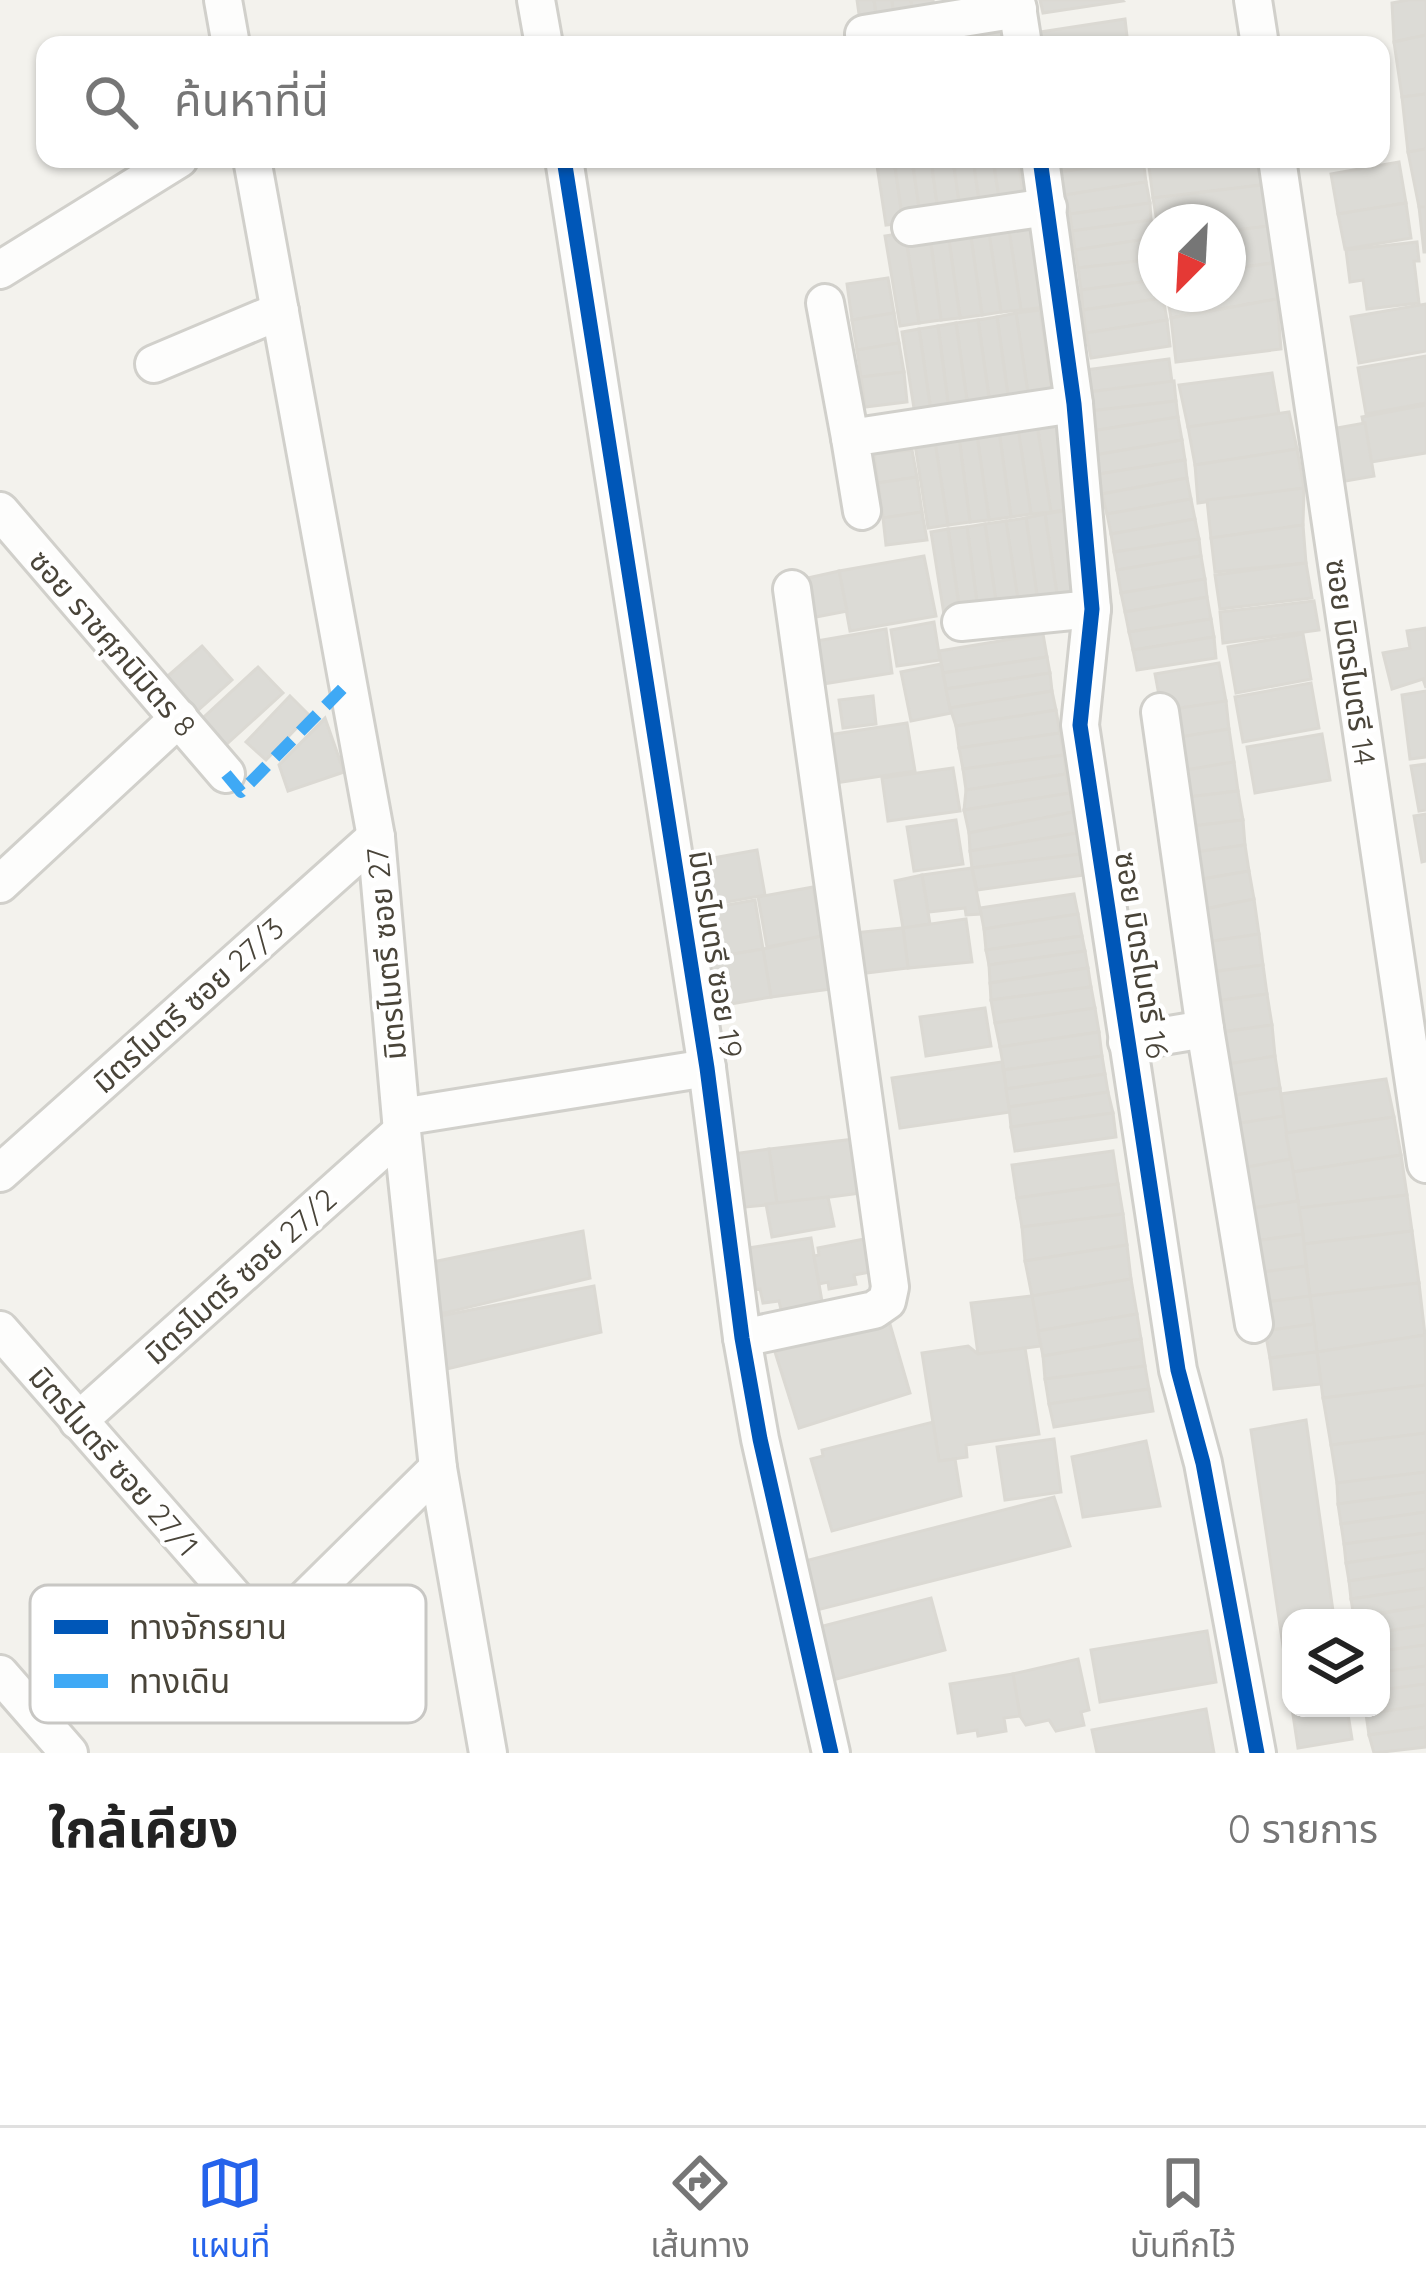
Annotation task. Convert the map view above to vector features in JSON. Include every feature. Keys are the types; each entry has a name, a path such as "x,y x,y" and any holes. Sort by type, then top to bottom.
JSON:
{"street":[{"path":"223,0 229,36"},
{"path":"536,0 542,36"},
{"path":"1253,0 1259,36"},
{"path":"864,34 1019,18"},
{"path":"0,270 164,168"},
{"name":"มิตรไมตรี ซอย 27","path":"254,168 376,837 438,1468 488,1753"},
{"name":"มิตรไมตรี ซอย 19","path":"565,168 707,1068 742,1338 831,1753"},
{"name":"ซอย มิตรไมตรี 16","path":"1042,168 1074,404 1092,609 1080,725 1178,1370 1203,1463 1257,1753"},
{"name":"ซอย มิตรไมตรี 14","path":"1278,168 1426,1164"},
{"path":"910,226 1048,207"},
{"path":"825,303 862,511"},
{"path":"154,364 280,311"},
{"path":"850,438 1074,404"},
{"name":"ซอย ราชศุภนิมิตร 8","path":"0,512 12,552 178,718 226,774"},
{"path":"742,1338 874,1310 886,1301 890,1287 792,589"},
{"path":"961,622 1092,609"},
{"path":"1160,712 1205,1029 1254,1324"},
{"path":"0,884 178,718"},
{"name":"มิตรไมตรี ซอย 27/3","path":"0,1173 376,837"},
{"path":"1127,1042 1205,1029"},
{"path":"401,1124 707,1068"},
{"name":"มิตรไมตรี ซอย 27/2","path":"78,1421 401,1124"},
{"name":"มิตรไมตรี ซอย 27/1","path":"0,1330 223,1585"},
{"name":"มิตรไมตรี ซอย 27/1","path":"319,1585 438,1468"},
{"path":"0,1674 30,1708"},
{"path":"43,1723 69,1753"}],"building":[{"path":"857,0 874,0 878,26 861,28"},
{"path":"874,0 892,0 895,24 878,26"},
{"path":"892,0 911,0 914,22 895,24"},
{"path":"911,0 933,0 936,19 914,22"},
{"path":"1040,0 1122,0 1123,1 1043,13"},
{"path":"1426,0 1426,35 1394,42 1392,3"},
{"path":"1005,14 1009,36 983,36 980,18"},
{"path":"980,18 983,36 963,36 960,20"},
{"path":"1125,19 1127,36 1041,36 1040,32"},
{"path":"960,20 963,36 944,36 942,24"},
{"path":"1426,35 1426,94 1402,97 1394,42"},
{"path":"1426,94 1426,149 1408,152 1402,97"},
{"path":"1426,149 1426,207 1419,207 1408,152"},
{"path":"1399,162 1406,203 1338,214 1331,174 1390,168 1390,164"},
{"path":"877,168 895,168 903,223 886,225"},
{"path":"895,168 913,168 921,221 903,223"},
{"path":"913,168 932,168 939,219 921,221"},
{"path":"932,168 954,168 961,216 939,219"},
{"path":"954,168 974,168 981,213 961,216"},
{"path":"974,168 994,168 1001,211 981,213"},
{"path":"994,168 1019,168 1025,207 1001,211"},
{"path":"1144,168 1146,182 1065,195 1061,172"},
{"path":"1149,168 1259,168 1262,185 1153,198"},
{"path":"1146,182 1150,203 1070,214 1065,195"},
{"path":"1262,185 1269,226 1246,229 1246,204 1154,204 1153,198"},
{"path":"1406,203 1411,238 1345,249 1338,214"},
{"path":"1138,205 1138,222 1072,231 1070,214"},
{"path":"1419,207 1426,207 1426,252 1424,252"},
{"path":"1032,213 1047,307 1021,310 1007,217"},
{"path":"1007,217 1021,310 1001,312 987,220"},
{"path":"987,220 1001,312 982,315 969,223"},
{"path":"1138,222 1138,240 1075,250 1072,231"},
{"path":"969,223 982,315 960,318 947,226"},
{"path":"947,226 960,318 941,320 929,229"},
{"path":"1269,226 1273,263 1246,267 1246,229"},
{"path":"929,229 941,320 919,323 905,233"},
{"path":"905,233 919,323 900,326 885,236"},
{"path":"1138,240 1138,261 1078,268 1075,250"},
{"path":"1417,242 1419,261 1414,261 1419,303 1367,309 1363,280 1350,282 1346,250"},
{"path":"1138,261 1138,282 1081,290 1078,268"},
{"path":"1273,263 1277,299 1246,305 1246,267"},
{"path":"888,278 894,313 852,320 847,284"},
{"path":"1138,282 1138,302 1083,310 1081,290"},
{"path":"1277,299 1281,349 1176,362 1171,318 1246,312 1246,305"},
{"path":"1138,302 1138,312 1166,312 1167,320 1086,333 1083,310"},
{"path":"1426,304 1426,351 1359,363 1351,317"},
{"path":"1040,310 1054,404 1030,407 1016,313"},
{"path":"1170,312 1204,312 1171,318"},
{"path":"894,313 899,343 857,350 852,320"},
{"path":"1016,313 1030,407 1010,410 997,317"},
{"path":"997,317 1010,410 991,412 978,320"},
{"path":"978,320 991,412 969,415 956,323"},
{"path":"1167,320 1170,346 1091,358 1086,333"},
{"path":"956,323 969,415 950,418 938,326"},
{"path":"938,326 950,418 932,419 919,329"},
{"path":"919,329 932,419 916,421 902,332"},
{"path":"899,343 904,372 861,377 857,350"},
{"path":"1426,356 1426,403 1366,414 1358,368"},
{"path":"1169,359 1172,382 1088,392 1085,370"},
{"path":"904,372 907,402 865,407 861,377"},
{"path":"1272,373 1279,414 1188,427 1179,385"},
{"path":"1174,381 1176,401 1090,411 1088,392"},
{"path":"1176,401 1178,417 1092,431 1090,411"},
{"path":"1426,405 1426,453 1371,462 1362,417"},
{"path":"1289,412 1297,449 1195,465 1188,427"},
{"path":"1061,415 1076,508 1051,512 1036,419"},
{"path":"1178,417 1182,440 1095,455 1092,431"},
{"path":"1036,419 1051,512 1031,514 1017,422"},
{"path":"1017,422 1031,514 1011,517 998,424"},
{"path":"1365,423 1374,476 1334,483 1326,430"},
{"path":"998,424 1011,517 989,520 976,428"},
{"path":"976,428 989,520 970,522 958,430"},
{"path":"958,430 970,522 948,525 934,435"},
{"path":"934,435 948,525 928,528 914,438"},
{"path":"1182,440 1185,460 1099,474 1095,455"},
{"path":"1297,449 1304,488 1198,503 1195,465"},
{"path":"912,450 917,477 878,483 874,454"},
{"path":"1185,460 1187,478 1102,494 1099,474"},
{"path":"917,477 922,512 883,518 878,483"},
{"path":"1187,478 1191,499 1107,514 1102,494"},
{"path":"1304,488 1303,525 1211,538 1207,500"},
{"path":"1191,499 1195,519 1111,534 1107,514"},
{"path":"1069,510 1084,604 1059,608 1045,514"},
{"path":"922,512 927,540 886,545 883,518"},
{"path":"1045,514 1059,608 1039,610 1026,518"},
{"path":"1026,518 1039,610 1020,613 1006,521"},
{"path":"1195,519 1199,539 1114,552 1111,534"},
{"path":"1006,521 1020,613 998,616 985,524"},
{"path":"985,524 998,616 979,618 967,527"},
{"path":"1303,525 1306,563 1215,572 1211,538"},
{"path":"967,527 979,618 961,620 948,529"},
{"path":"948,529 961,620 945,621 931,532"},
{"path":"1199,539 1201,556 1117,570 1114,552"},
{"path":"924,556 936,616 850,631 839,571"},
{"path":"1201,556 1205,579 1121,593 1117,570"},
{"path":"1306,563 1312,598 1220,609 1215,575"},
{"path":"839,571 847,611 806,619 799,580"},
{"path":"1205,579 1207,597 1125,612 1121,593"},
{"path":"1207,597 1211,619 1129,632 1125,612"},
{"path":"1314,601 1319,630 1223,643 1220,612"},
{"path":"1211,619 1214,637 1133,650 1129,632"},
{"path":"934,622 940,660 897,666 891,630"},
{"path":"1426,628 1426,688 1423,679 1392,689 1383,653 1410,648 1407,631"},
{"path":"886,629 892,673 817,685 811,642"},
{"path":"1043,634 1047,657 943,673 939,651"},
{"path":"1303,634 1311,679 1236,693 1228,647"},
{"path":"1214,637 1216,658 1137,670 1133,650"},
{"path":"202,646 232,680 194,714 163,680"},
{"path":"1047,657 1050,673 946,689 943,673"},
{"path":"1219,663 1226,701 1162,711 1155,674"},
{"path":"941,664 951,713 911,721 901,672"},
{"path":"258,667 283,693 217,753 193,727"},
{"path":"1050,673 1052,691 950,708 946,689"},
{"path":"1311,683 1319,728 1243,742 1235,697"},
{"path":"1052,691 1056,710 956,726 950,708"},
{"path":"1426,691 1426,757 1410,759 1402,695"},
{"path":"290,696 309,715 266,760 246,742"},
{"path":"873,696 876,724 843,728 839,700"},
{"path":"1226,701 1229,729 1168,739 1162,711"},
{"path":"1056,710 1060,733 959,748 956,726"},
{"path":"325,718 344,772 288,791 279,765"},
{"path":"907,723 915,771 835,783 828,735"},
{"path":"1229,729 1234,762 1174,772 1168,739"},
{"path":"1060,733 1064,755 963,769 959,748"},
{"path":"1322,734 1330,780 1255,793 1247,747"},
{"path":"1064,755 1066,774 966,790 963,769"},
{"path":"1234,762 1238,791 1180,798 1174,772"},
{"path":"1426,764 1426,810 1419,811 1411,766"},
{"path":"953,768 960,811 888,821 882,778"},
{"path":"1066,774 1070,793 964,810 966,790"},
{"path":"1238,791 1243,820 1184,827 1180,798"},
{"path":"1070,793 1073,812 969,833 964,810"},
{"path":"1073,812 1077,833 970,851 969,833"},
{"path":"1426,814 1426,861 1422,862 1414,816"},
{"path":"956,820 963,864 914,871 907,827"},
{"path":"1243,820 1245,845 1188,853 1184,827"},
{"path":"1077,833 1081,854 972,868 970,851"},
{"path":"1245,845 1249,871 1191,881 1188,853"},
{"path":"757,850 765,895 699,907 691,862"},
{"path":"1081,854 1084,875 977,890 972,868"},
{"path":"972,868 981,914 966,915 965,908 928,912 922,875"},
{"path":"1249,871 1254,899 1195,911 1191,881"},
{"path":"922,875 930,924 903,928 895,881"},
{"path":"813,887 822,936 767,947 758,897"},
{"path":"1074,894 1078,914 984,929 980,908"},
{"path":"1254,899 1259,934 1200,943 1195,911"},
{"path":"755,900 763,949 710,958 704,924 713,923 711,908"},
{"path":"1078,914 1082,936 986,950 984,929"},
{"path":"966,919 972,962 908,968 903,928"},
{"path":"903,928 908,968 858,974 853,933"},
{"path":"1259,934 1263,965 1204,973 1200,943"},
{"path":"822,936 831,989 771,997 763,949"},
{"path":"1082,936 1085,951 989,965 986,950"},
{"path":"763,949 771,997 719,1006 710,958"},
{"path":"1085,951 1088,968 990,983 989,965"},
{"path":"1263,965 1267,994 1209,1002 1204,973"},
{"path":"1088,968 1091,987 991,1000 990,983"},
{"path":"1091,987 1095,1008 995,1023 991,1000"},
{"path":"1267,994 1272,1025 1213,1033 1209,1002"},
{"path":"985,1008 991,1046 926,1056 920,1017"},
{"path":"1095,1008 1099,1032 1000,1047 995,1023"},
{"path":"1272,1025 1275,1056 1217,1066 1210,1034"},
{"path":"1099,1032 1102,1056 1004,1070 1000,1047"},
{"path":"1102,1056 1105,1074 1006,1089 1004,1070"},
{"path":"1275,1056 1280,1088 1223,1097 1217,1066"},
{"path":"1002,1062 1010,1112 900,1128 892,1078"},
{"path":"1105,1074 1108,1092 1009,1107 1006,1089"},
{"path":"1386,1079 1394,1117 1286,1133 1280,1094"},
{"path":"1280,1088 1284,1116 1229,1125 1223,1097"},
{"path":"1108,1092 1113,1113 1011,1127 1009,1107"},
{"path":"1113,1113 1116,1137 1015,1151 1011,1127"},
{"path":"1284,1116 1291,1159 1237,1169 1229,1125"},
{"path":"1394,1117 1401,1155 1293,1172 1286,1133"},
{"path":"855,1139 861,1193 777,1204 769,1149"},
{"path":"769,1149 777,1204 735,1208 725,1155"},
{"path":"1113,1151 1118,1184 1017,1198 1012,1165"},
{"path":"1401,1155 1407,1195 1299,1208 1293,1172"},
{"path":"1291,1159 1298,1201 1246,1209 1237,1169"},
{"path":"1118,1184 1123,1214 1022,1227 1017,1198"},
{"path":"1407,1195 1412,1231 1304,1244 1299,1208"},
{"path":"828,1197 834,1226 772,1237 766,1204"},
{"path":"1298,1201 1303,1234 1249,1242 1246,1209"},
{"path":"1123,1214 1127,1245 1025,1261 1022,1227"},
{"path":"583,1231 590,1278 436,1315 428,1263"},
{"path":"1412,1231 1419,1283 1310,1296 1304,1244"},
{"path":"1303,1234 1306,1266 1256,1273 1249,1242"},
{"path":"811,1238 823,1307 782,1314 779,1301 763,1303 760,1289 749,1291 742,1249"},
{"path":"864,1239 870,1272 854,1275 856,1284 829,1289 828,1282 819,1284 814,1256 819,1255 818,1248"},
{"path":"1127,1245 1131,1279 1032,1296 1025,1261"},
{"path":"1306,1266 1310,1296 1260,1303 1256,1273"},
{"path":"1131,1279 1137,1314 1038,1331 1032,1296"},
{"path":"1419,1283 1425,1335 1317,1352 1310,1296"},
{"path":"594,1286 601,1332 447,1369 440,1316"},
{"path":"1032,1296 1041,1346 978,1354 971,1303"},
{"path":"1310,1296 1314,1324 1265,1331 1260,1303"},
{"path":"887,1314 910,1393 799,1428 775,1352"},
{"path":"1137,1314 1141,1339 1043,1356 1038,1331"},
{"path":"1314,1324 1317,1352 1270,1358 1265,1331"},
{"path":"1425,1335 1426,1385 1323,1398 1317,1352"},
{"path":"1141,1339 1145,1366 1045,1379 1043,1356"},
{"path":"968,1346 978,1354 1025,1348 1039,1434 966,1445 967,1457 939,1461 922,1353"},
{"path":"1317,1352 1321,1384 1274,1389 1270,1358"},
{"path":"1145,1366 1149,1389 1049,1404 1045,1379"},
{"path":"1426,1385 1426,1433 1331,1445 1323,1398"},
{"path":"1149,1389 1153,1411 1054,1427 1049,1404"},
{"path":"1306,1420 1333,1609 1282,1609 1282,1639 1251,1430"},
{"path":"933,1422 939,1461 955,1459 961,1496 832,1531 811,1459 823,1456 822,1450"},
{"path":"1426,1433 1426,1472 1337,1483 1331,1445"},
{"path":"1054,1439 1061,1492 1005,1500 997,1447"},
{"path":"1146,1441 1160,1506 1083,1517 1072,1457"},
{"path":"1426,1472 1426,1492 1338,1504 1337,1483"},
{"path":"1426,1492 1426,1512 1341,1524 1338,1504"},
{"path":"1054,1497 1070,1546 813,1611 801,1562"},
{"path":"1426,1512 1426,1533 1344,1544 1341,1524"},
{"path":"1426,1533 1426,1551 1346,1563 1344,1544"},
{"path":"1426,1551 1426,1569 1349,1581 1346,1563"},
{"path":"1426,1569 1426,1588 1351,1599 1349,1581"},
{"path":"1426,1588 1426,1606 1390,1612 1353,1609 1351,1599"},
{"path":"931,1598 945,1650 833,1680 819,1627"},
{"path":"1426,1606 1426,1625 1390,1631 1390,1612"},
{"path":"1426,1625 1426,1645 1390,1650 1390,1631"},
{"path":"1207,1631 1216,1682 1100,1702 1091,1650"},
{"path":"1426,1645 1426,1666 1390,1671 1390,1650"},
{"path":"1078,1659 1089,1710 1081,1712 1084,1725 1056,1731 1049,1720 1026,1725 1013,1674"},
{"path":"1426,1666 1426,1684 1390,1689 1390,1671"},
{"path":"1013,1674 1020,1716 1004,1718 1006,1731 978,1736 977,1730 958,1733 950,1684"},
{"path":"1426,1684 1426,1705 1390,1710 1390,1689"},
{"path":"1426,1705 1426,1727 1369,1735 1366,1717 1390,1717 1390,1710"},
{"path":"1206,1709 1214,1753 1097,1753 1092,1730"},
{"path":"1293,1717 1348,1717 1352,1739 1298,1748"},
{"path":"1426,1727 1426,1747 1374,1753 1369,1735"}],"marked path":[{"path":"226,774 241,792 348,683"}],"cycle path":[{"path":"565,168 707,1068 742,1338 831,1753"},
{"path":"1041,168 1074,404 1092,609 1080,725 1178,1370 1203,1463 1257,1753"}]}
